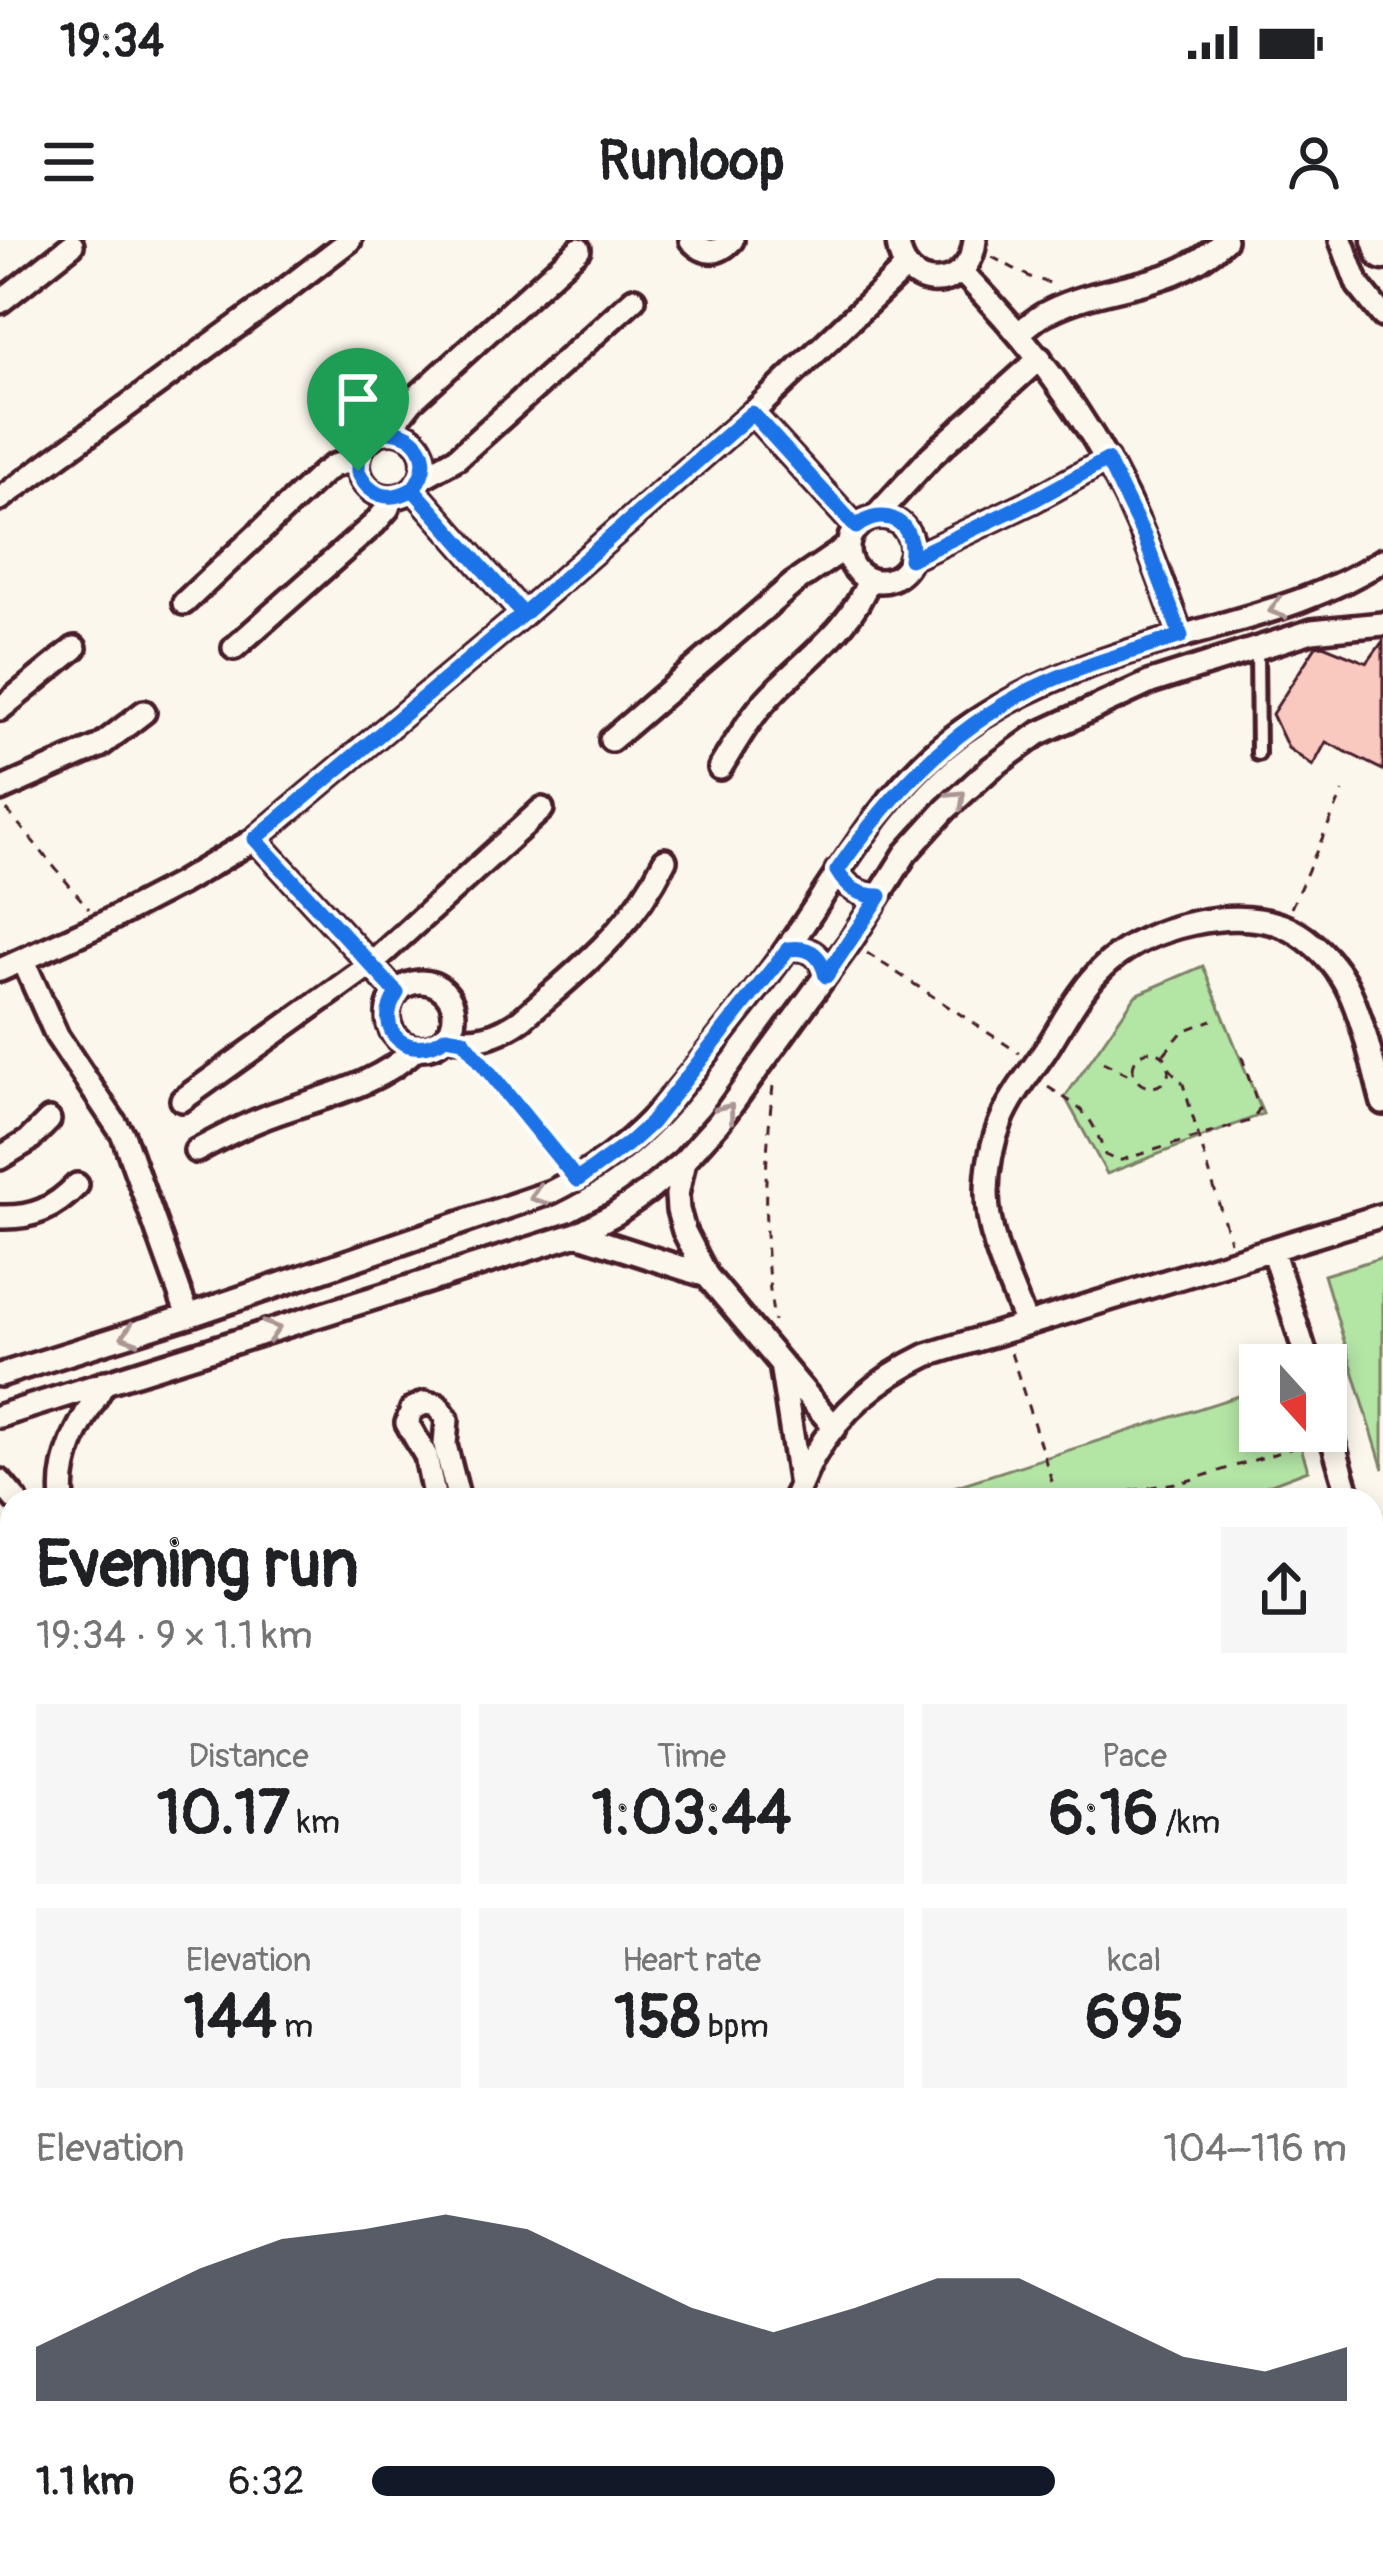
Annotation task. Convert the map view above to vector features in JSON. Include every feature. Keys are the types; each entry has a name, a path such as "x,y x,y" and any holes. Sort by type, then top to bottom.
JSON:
{"street":[{"path":"0,499 350,240"},
{"path":"691,240 700,250 712,253 733,240"},
{"path":"898,240 906,267 918,278 934,282 962,272 972,260 975,243"},
{"path":"1019,333 1065,304 1158,280 1199,261 1225,240"},
{"path":"1341,240 1358,285 1383,316"},
{"path":"1378,240 1383,254"},
{"path":"0,302 72,244"},
{"path":"579,249 412,401 389,430 368,439 358,459 362,482 381,496 409,488 457,458 634,298"},
{"path":"0,970 102,924 255,839 752,413 906,267"},
{"path":"962,272 1040,358 1076,408 1144,536 1181,636"},
{"path":"611,740 860,530 931,456 1040,358"},
{"path":"752,413 860,530"},
{"path":"234,648 374,524 424,467 419,445 389,430"},
{"path":"184,603 323,473 358,459"},
{"path":"910,559 1107,460"},
{"path":"409,488 523,614"},
{"path":"886,517 904,528 912,548 898,575 869,579 853,566 860,530 886,517"},
{"path":"0,1375 188,1316 577,1180 651,1123 788,949 868,826 942,747 1034,688 1181,636 1290,606 1383,560"},
{"path":"720,768 762,705 854,611 869,579"},
{"path":"0,1416 577,1234 615,1214 684,1161 719,1122 850,942 906,853 990,769 1038,734 1151,682 1312,632 1383,624"},
{"path":"0,709 74,648"},
{"path":"0,790 100,746 144,712"},
{"path":"182,1100 370,965 542,809"},
{"path":"255,839 397,993"},
{"path":"454,1038 454,1013 443,990 419,982 397,993 388,1012 392,1032 407,1046 433,1046 454,1038 484,1039 505,1031 590,960 632,916 664,860"},
{"path":"837,871 854,890 880,896"},
{"path":"1015,1327 991,1232 987,1194 991,1155 1002,1119 1086,987 1109,962 1140,941 1174,927 1247,920 1283,926 1316,947 1341,975 1383,1103"},
{"path":"788,949 814,952 826,976"},
{"path":"23,960 57,1036 123,1135 188,1316"},
{"path":"196,1151 262,1118 376,1079 417,1048"},
{"path":"0,1158 28,1141 49,1120"},
{"path":"684,1161 678,1210 707,1276 835,1428"},
{"path":"0,1217 42,1212 77,1185"},
{"path":"799,1488 815,1455 860,1398 891,1372 927,1355 1383,1215"},
{"path":"577,1234 707,1276"},
{"path":"1272,1249 1302,1344"},
{"path":"781,1364 796,1488"},
{"path":"64,1488 65,1462 74,1435 105,1382"},
{"path":"1336,1452 1347,1488"},
{"path":"435,1488 436,1454 453,1488"}],"lane":[{"path":"1257,647 1258,754"}],"path":[{"path":"975,243 1032,278 1057,285"},
{"path":"1283,926 1343,792"},
{"path":"0,801 102,924"},
{"path":"850,942 1086,1112 1105,1155 1118,1162 1253,1120 1259,1109 1240,1052"},
{"path":"1163,1056 1183,1031 1212,1020"},
{"path":"454,1038 577,1180"},
{"path":"1135,1078 1138,1058 1150,1052 1163,1056 1184,1084 1236,1260"},
{"path":"1103,1062 1153,1088 1165,1081 1169,1068"},
{"path":"773,1084 764,1205 775,1324"},
{"path":"1015,1327 1055,1488"},
{"path":"1147,1488 1187,1481 1263,1452"}],"green space":[{"path":"1203,966 1263,1114 1107,1174 1065,1097 1136,995"},
{"path":"1383,1257 1383,1469 1347,1344 1324,1275"},
{"path":"1239,1396 1239,1452 1302,1452 1308,1470 1261,1488 951,1488"}],"building":[{"path":"1383,641 1383,770 1326,742 1313,766 1288,748 1272,714 1316,646 1367,663"}],"route":[{"path":"358,471 361,448 368,439 389,430 411,437 419,445 424,467 413,489 523,614 752,413 856,527 865,520 886,517 904,528 912,548 910,559 1107,460 1144,536 1181,636 1034,688 942,747 868,826 837,871 854,890 880,896 826,976 814,952 788,949 651,1123 577,1180 463,1040 446,1037 433,1046 417,1048 398,1040 388,1022 397,993 255,839 523,614 413,489 404,495 381,496 362,482 358,471"}]}
